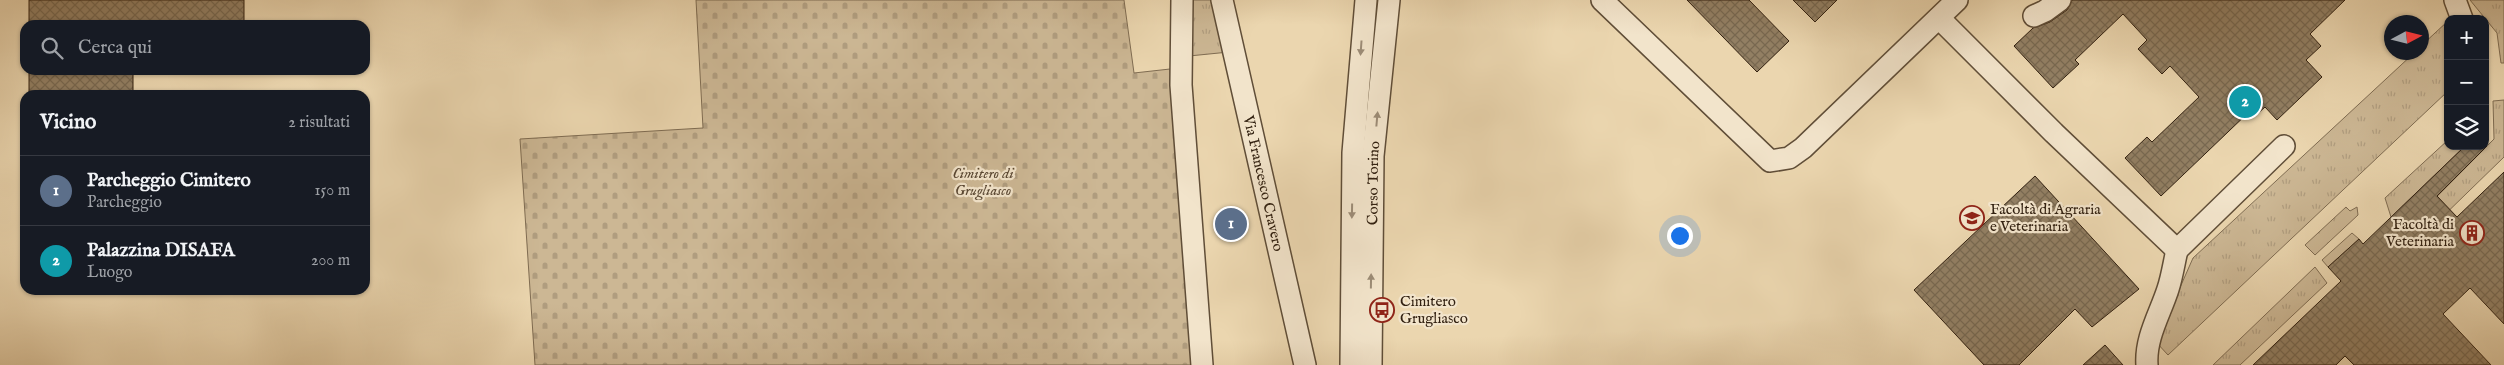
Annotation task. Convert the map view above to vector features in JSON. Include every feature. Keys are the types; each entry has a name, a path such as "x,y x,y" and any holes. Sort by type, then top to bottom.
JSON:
{"street":[{"path":"1182,0 1181,85 1202,365"},
{"name":"Via Francesco Cravero","path":"1222,0 1305,365"},
{"name":"Corso Torino","path":"1351,365 1353,153 1366,0"},
{"name":"Corso Torino","path":"1371,365 1373,156 1389,0"},
{"path":"1602,0 1770,161 1789,158 1803,148 1957,0"},
{"path":"2034,16 2045,12 2060,0"},
{"path":"2455,0 2461,15"},
{"path":"1939,18 2054,133 2177,250"},
{"path":"2148,365 2146,353 2168,288 2177,250 2284,146"}],"green space":[{"name":"Cimitero di Grugliasco","path":"696,0 1124,0 1134,73 1170,69 1194,365 535,365 520,139 703,128"},
{"path":"1189,0 1217,0 1229,52 1189,56"},
{"path":"2470,0 2504,0 2504,63 2501,63 2497,33 2489,23 2489,15 2482,15"},
{"path":"2444,25 2444,95 2168,355 2156,342 2193,258 2406,60 2429,60 2429,39"},
{"path":"2504,100 2504,157 2395,263 2375,259 2483,150 2489,150 2489,144 2494,139 2493,101"},
{"path":"2444,144 2444,150 2461,150 2391,217 2385,198"},
{"path":"2346,207 2350,211 2357,207 2358,215 2315,255 2305,245"},
{"path":"2352,233 2359,239 2328,267 2322,260"},
{"path":"2315,267 2327,283 2240,365 2213,365"}],"building":[{"path":"29,0 244,0 244,20 29,20"},
{"path":"1687,0 1749,0 1789,41 1757,72"},
{"path":"1793,0 1837,0 1815,22"},
{"path":"2072,0 2345,0 2310,34 2321,46 2306,60 2322,77 2277,120 2265,107 2256,115 2251,110 2161,196 2125,158 2147,137 2152,142 2199,97 2170,66 2162,74 2138,49 2147,40 2123,14 2075,60 2079,64 2053,88 2014,46 2033,28 2050,22 2067,10"},
{"path":"29,75 133,75 133,90 29,90"},
{"name":"Facoltà di Veterinaria","path":"2461,150 2483,150 2437,196 2457,217 2504,172 2504,324 2470,288 2443,314 2491,365 2354,365 2345,356 2336,365 2253,365 2341,281 2328,267 2359,239 2363,244"},
{"path":"2035,176 2139,289 2092,327 2075,309 2019,365 1984,365 1914,290"},
{"path":"2105,345 2123,365 2083,365"}],"place":[{"name":"Palazzina DISAFA","path":"2245,102"},
{"name":"Facoltà di Agraria e Veterinaria","path":"1972,218"},
{"name":"Parcheggio Cimitero","path":"1231,224"},
{"name":"Facoltà di Veterinaria","path":"2472,233"},
{"name":"Cimitero Grugliasco","path":"1382,310"}]}
